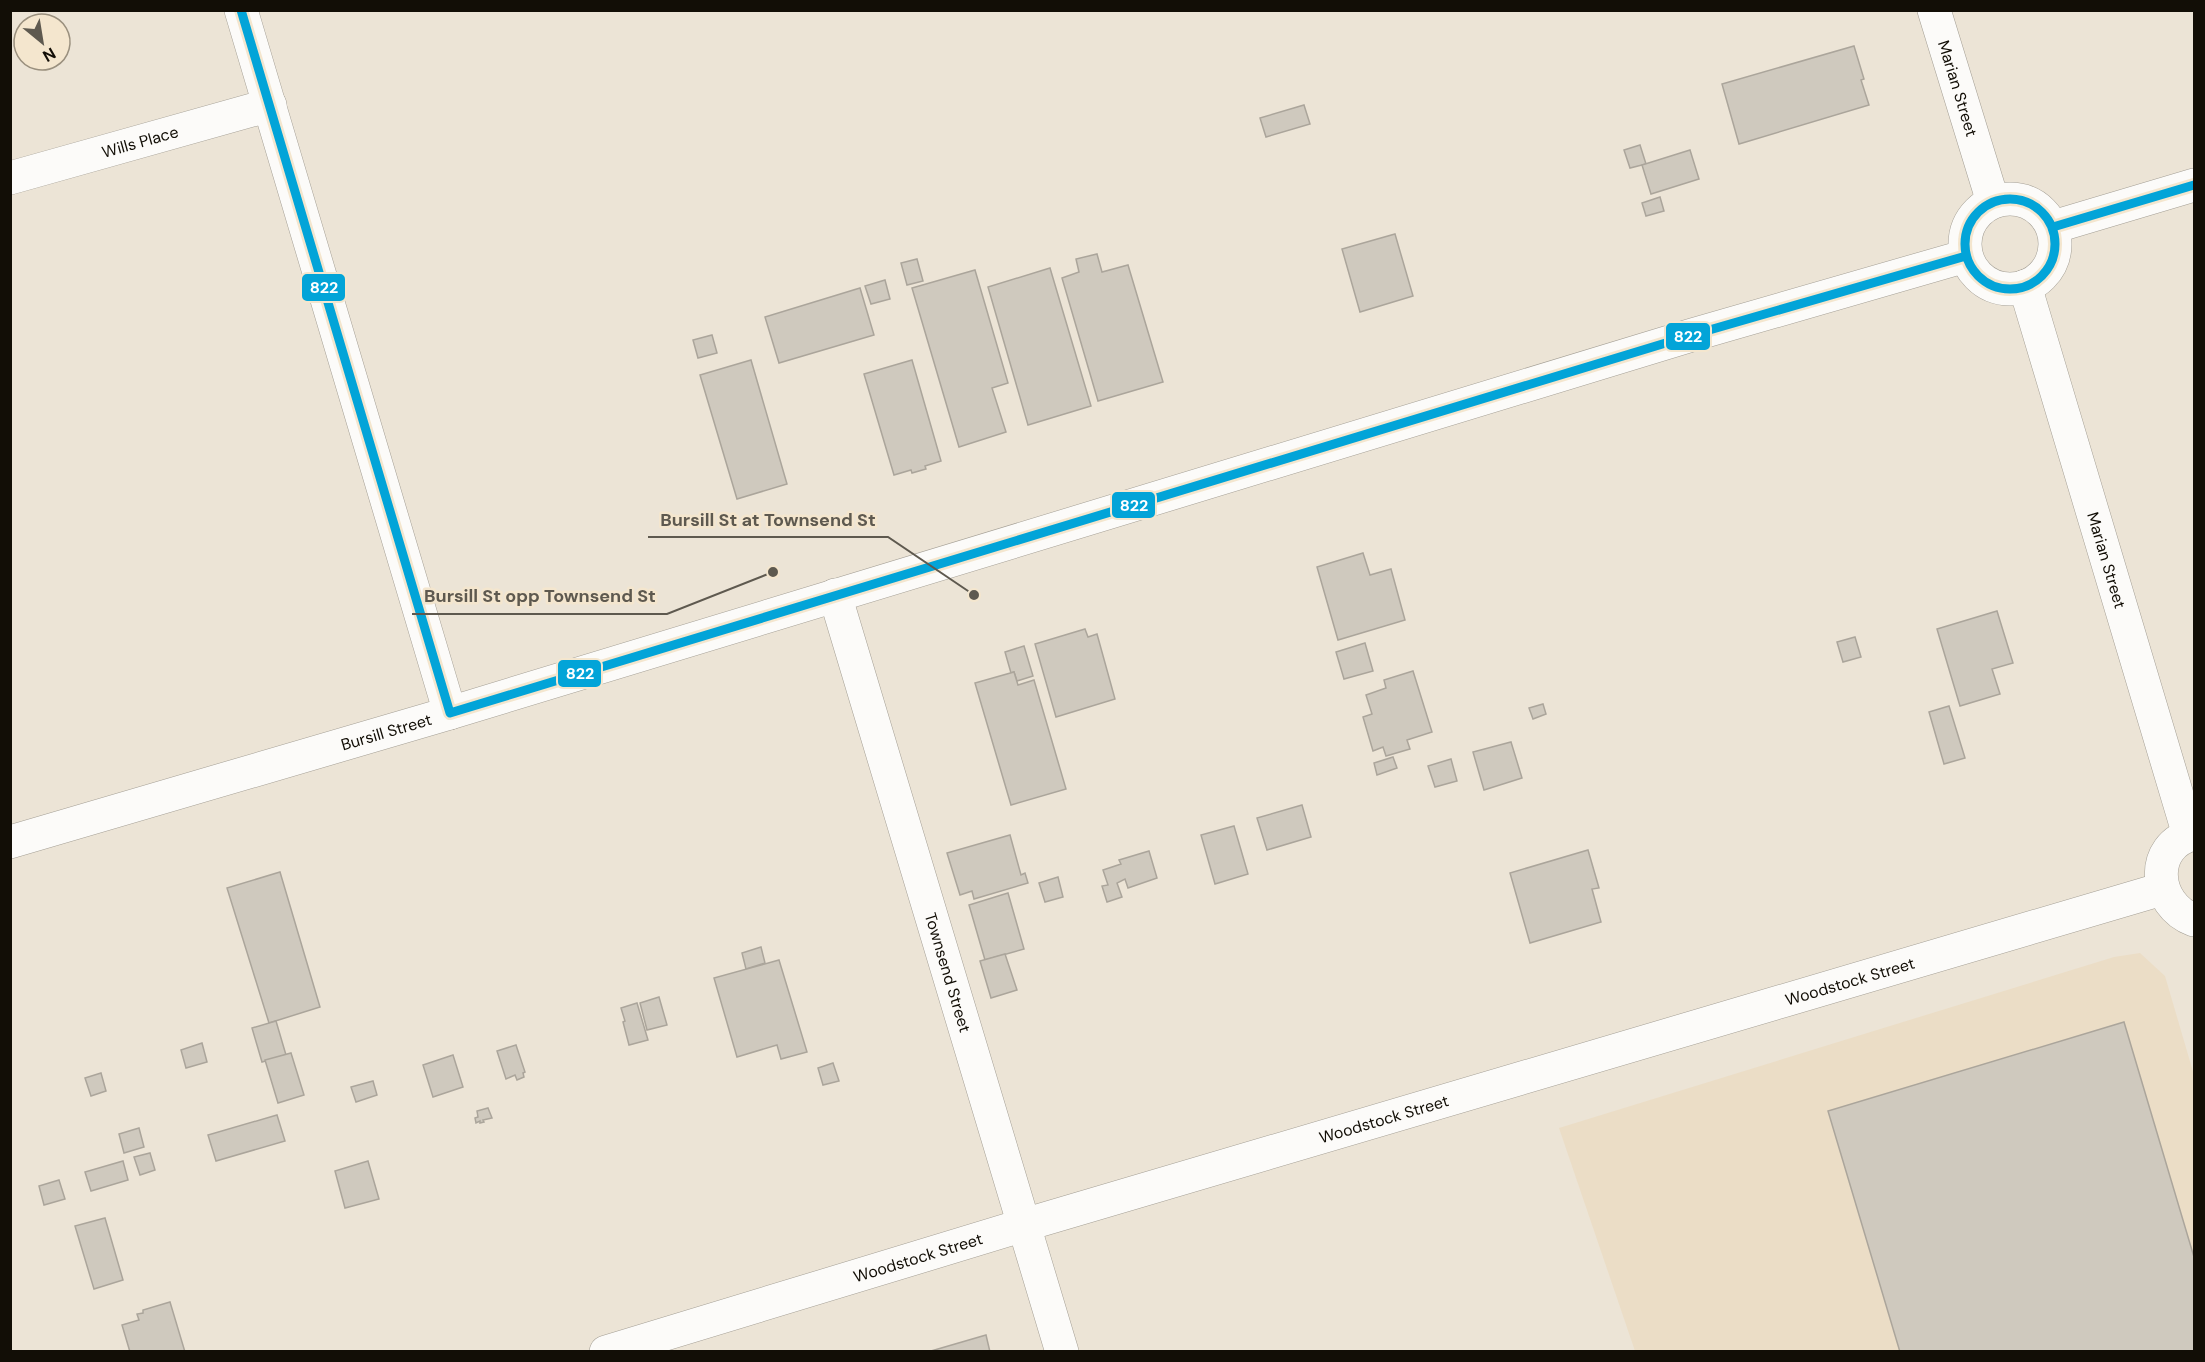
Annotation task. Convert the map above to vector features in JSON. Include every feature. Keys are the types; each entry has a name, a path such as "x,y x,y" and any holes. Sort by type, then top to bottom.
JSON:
{"street":[{"path":"242,10 450,713"},
{"name":"Marian Street","path":"1934,10 1993,202"},
{"name":"Wills Place","path":"10,178 270,105"},
{"path":"2053,227 2194,185"},
{"path":"2007,198 2035,205 2046,215 2053,227 2055,249 2048,269 2038,280 2013,290 1989,284 1971,267 1966,256 1966,230 1972,218 1981,208 1993,202 2007,198"},
{"name":"Bursill Street","path":"10,842 450,713 1692,335 1966,256"},
{"name":"Marian Street","path":"2025,286 2192,834"},
{"name":"Townsend Street","path":"835,595 1062,1352"},
{"path":"2192,834 2169,851 2163,863 2161,876 2162,889 2175,910 2194,920"},
{"name":"Woodstock Street","path":"606,1352 1024,1225 2162,889"}],"shaded area":[{"path":"2140,953 2165,976 2194,1075 2194,1351 1635,1351 1559,1128 2114,957"}],"building":[{"path":"1854,46 1869,105 1739,144 1722,84"},
{"path":"1304,105 1310,124 1266,137 1260,118"},
{"path":"1640,145 1646,164 1630,168 1624,150"},
{"path":"1690,150 1699,179 1651,194 1642,165"},
{"path":"1660,197 1664,211 1646,216 1642,203"},
{"path":"1395,234 1413,296 1360,312 1342,249"},
{"path":"1097,254 1102,272 1128,265 1163,382 1098,401 1062,278 1079,272 1076,259"},
{"path":"917,259 923,281 907,285 901,263"},
{"path":"1050,268 1091,406 1028,425 988,287"},
{"path":"975,270 1008,383 992,388 1006,432 959,447 912,288"},
{"path":"885,280 890,299 871,304 865,286"},
{"path":"860,288 874,335 779,363 765,317"},
{"path":"712,335 717,353 698,358 693,340"},
{"path":"751,360 787,484 737,499 700,375"},
{"path":"912,360 941,461 925,466 926,469 894,475 864,374"},
{"path":"1363,553 1370,575 1391,569 1405,620 1338,640 1317,567"},
{"path":"1997,611 2013,663 1992,669 2000,694 1960,706 1937,629"},
{"path":"1085,629 1088,637 1097,634 1115,699 1056,717 1035,644"},
{"path":"1855,637 1861,657 1843,662 1837,642"},
{"path":"1365,643 1373,671 1344,679 1336,652"},
{"path":"1024,646 1033,676 1017,681 1014,672 1011,673 1005,652"},
{"path":"1413,671 1432,732 1407,740 1410,749 1386,756 1383,747 1373,751 1363,717 1372,714 1366,695 1386,688 1384,680"},
{"path":"1014,672 1018,685 1034,680 1066,789 1011,805 975,683"},
{"path":"1543,704 1546,714 1533,719 1529,708"},
{"path":"1949,706 1965,758 1944,764 1929,712"},
{"path":"1511,742 1522,778 1484,790 1473,752"},
{"path":"1393,757 1397,768 1377,775 1374,763"},
{"path":"1451,759 1457,781 1435,787 1428,766"},
{"path":"1302,805 1311,837 1267,850 1257,818"},
{"path":"1234,826 1248,874 1215,884 1201,835"},
{"path":"1010,835 1021,875 1025,873 1028,883 974,899 972,891 960,895 947,853"},
{"path":"1588,850 1599,888 1592,889 1601,922 1530,943 1510,873"},
{"path":"1149,851 1157,878 1128,888 1125,879 1117,883 1122,897 1107,902 1102,886 1108,885 1103,870 1121,864 1119,860"},
{"path":"280,872 320,1007 269,1023 227,888"},
{"path":"1058,877 1063,897 1045,902 1039,883"},
{"path":"1008,893 1024,949 985,960 969,905"},
{"path":"761,947 765,963 746,969 742,953"},
{"path":"1005,954 1017,990 991,998 980,961"},
{"path":"779,960 807,1052 781,1059 777,1045 737,1057 714,978"},
{"path":"659,997 667,1025 647,1030 640,1003"},
{"path":"637,1003 648,1040 629,1045 621,1008"},
{"path":"276,1021 286,1055 262,1062 252,1028"},
{"path":"2124,1022 2194,1257 2194,1352 1900,1352 1828,1111"},
{"path":"202,1043 207,1062 186,1068 181,1050"},
{"path":"516,1045 525,1072 524,1077 517,1080 515,1075 506,1079 497,1051"},
{"path":"291,1053 304,1095 278,1103 265,1060"},
{"path":"453,1055 463,1087 433,1097 423,1065"},
{"path":"833,1063 839,1081 823,1085 818,1068"},
{"path":"101,1073 106,1091 91,1096 85,1078"},
{"path":"373,1081 377,1095 356,1102 351,1087"},
{"path":"488,1108 492,1118 476,1123 477,1111"},
{"path":"277,1115 285,1141 216,1161 208,1135"},
{"path":"139,1128 144,1147 124,1153 119,1134"},
{"path":"150,1153 155,1170 140,1175 134,1157"},
{"path":"123,1161 128,1180 91,1191 85,1172"},
{"path":"368,1161 379,1199 345,1208 335,1171"},
{"path":"59,1180 65,1199 44,1205 39,1186"},
{"path":"105,1218 123,1280 94,1289 75,1226"},
{"path":"170,1302 185,1352 130,1352 122,1325 139,1320 137,1314 143,1313 143,1310"},
{"path":"986,1335 990,1352 931,1351"}],"transit line":[{"name":"822","path":"241,10 450,713 1692,335 1966,256"},
{"name":"822","path":"2053,227 2194,185"},
{"name":"822","path":"2010,199 2027,202 2042,212 2052,227 2055,244 2052,261 2042,276 2027,286 2010,289 1993,286 1978,276 1968,261 1965,244 1968,227 1978,212 1993,202 2010,199"}],"place":[{"name":"Bursill St opp Townsend St","path":"773,572"},
{"name":"Bursill St at Townsend St","path":"974,595"}]}
